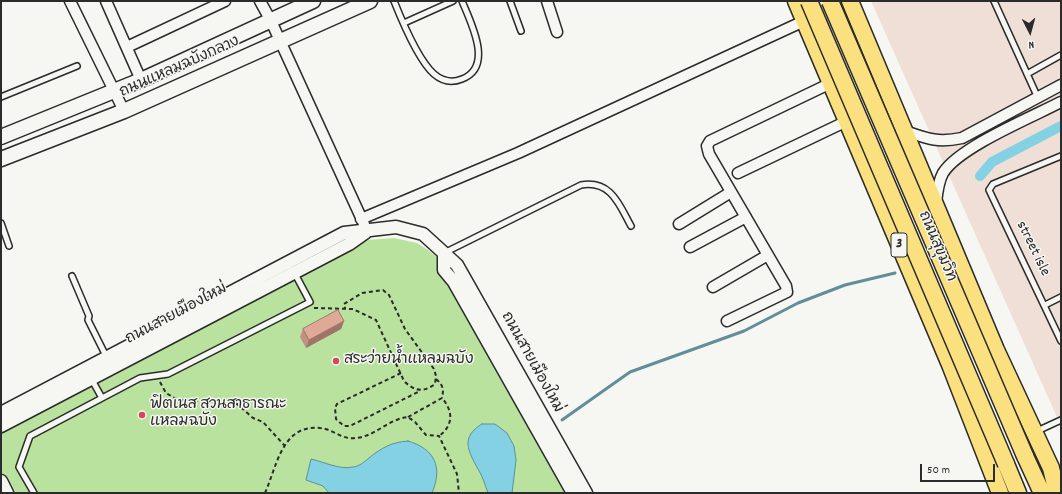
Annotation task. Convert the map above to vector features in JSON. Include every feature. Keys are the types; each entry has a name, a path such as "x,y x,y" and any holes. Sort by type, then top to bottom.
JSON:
{"highway":[{"name":"3","path":"796,1 951,367 1000,493"},
{"name":"ถนนสุขุมวิท","path":"809,1 1018,493"},
{"name":"ถนนสุขุมวิท","path":"830,1 1042,493"},
{"name":"ถนนสุขุมวิท","path":"850,1 996,350 1051,468 1058,493"},
{"path":"829,79 831,62 841,52 854,48 861,49 873,56"}],"main road":[{"name":"ถนนแหลมฉบังกลาง","path":"2,134 114,92 313,1"},
{"name":"ถนนแหลมฉบังกลาง","path":"1,160 124,111 370,1"}],"street":[{"path":"70,1 124,111"},
{"path":"106,1 141,80"},
{"path":"127,47 225,1"},
{"path":"260,1 281,42 367,231"},
{"path":"547,1 557,32"},
{"path":"361,219 518,153 804,21"},
{"path":"727,321 788,292 786,286 709,154 707,146 710,141 829,79"},
{"path":"905,131 932,140 945,141 962,138 1061,85"},
{"path":"936,206 938,188 943,174 953,162 976,146 1061,102"},
{"path":"738,173 847,121"},
{"path":"680,224 731,192"},
{"path":"690,247 746,217"},
{"name":"ถนนสายเมืองใหม่","path":"1,413 89,374 107,359 291,267 349,244 367,231 396,227 423,234 444,253 444,270 454,282 493,339 586,493"},
{"path":"713,287 768,255"},
{"name":"ถนนสายเมืองใหม่","path":"1,426 89,374 291,267"},
{"name":"ถนนสายเมืองใหม่","path":"493,339 573,493"},
{"path":"1,481 7,493"}],"lane":[{"path":"394,1 418,53 433,73 444,80 456,82 471,76 477,68 479,54 474,29 462,1"},
{"path":"404,23 453,1"},
{"path":"510,1 521,31"},
{"path":"994,1 1038,98"},
{"path":"1026,74 1061,55"},
{"path":"1,97 78,66"},
{"name":"street isle","path":"1061,156 993,184 989,190 1061,341"},
{"path":"444,253 581,185 591,183 607,190 614,197 631,226"},
{"path":"1,222 9,246"},
{"path":"34,493 19,467 30,436 140,378 168,374 310,302 291,267"},
{"path":"72,276 89,316 88,320 107,359"},
{"path":"1045,305 1061,297"},
{"path":"89,374 102,398"},
{"path":"1034,432 1061,420"}],"path":[{"path":"345,308 344,304 362,293 383,290 389,295 405,329 434,369 436,378 435,384 430,387 421,390 350,426 339,423 336,420 335,408 337,404 401,373"},
{"path":"310,302 313,308 353,309 376,320 404,381 412,388 421,390"},
{"path":"157,376 166,393 178,400 229,402 237,404 253,418 263,422 284,445"},
{"path":"265,493 284,445 290,436 298,431 321,428 344,438 353,439 365,437 387,424 400,418 408,417 442,398 444,390 442,384 436,378"},
{"path":"408,417 426,435 439,436 450,426 451,418 450,410 442,398"},
{"path":"439,436 457,474 459,493"}],"shaded area":[{"path":"871,1 1061,1 1061,426"}],"green space":[{"path":"394,238 417,243 439,259 452,288 567,493 7,493 1,481 1,427 103,381 368,240"}],"water":[{"path":"482,424 495,424 507,433 514,446 516,460 512,493 488,493 471,456 468,439 475,429"},
{"path":"408,441 425,449 434,460 437,475 432,493 329,493 323,486 306,480 311,459 337,467 348,468 362,464 378,451 387,446"}],"building":[{"path":"338,310 344,321 309,340 303,329"}],"waterway":[{"path":"980,176 992,162 1061,126"},
{"path":"562,420 630,372 744,331 798,303 845,285 895,273"}],"place":[{"name":"สระว่ายน้ำแหลมฉบัง","path":"336,361"},
{"name":"ฟิตเนส สวนสาธารณะ แหลมฉบัง","path":"142,415"}]}
